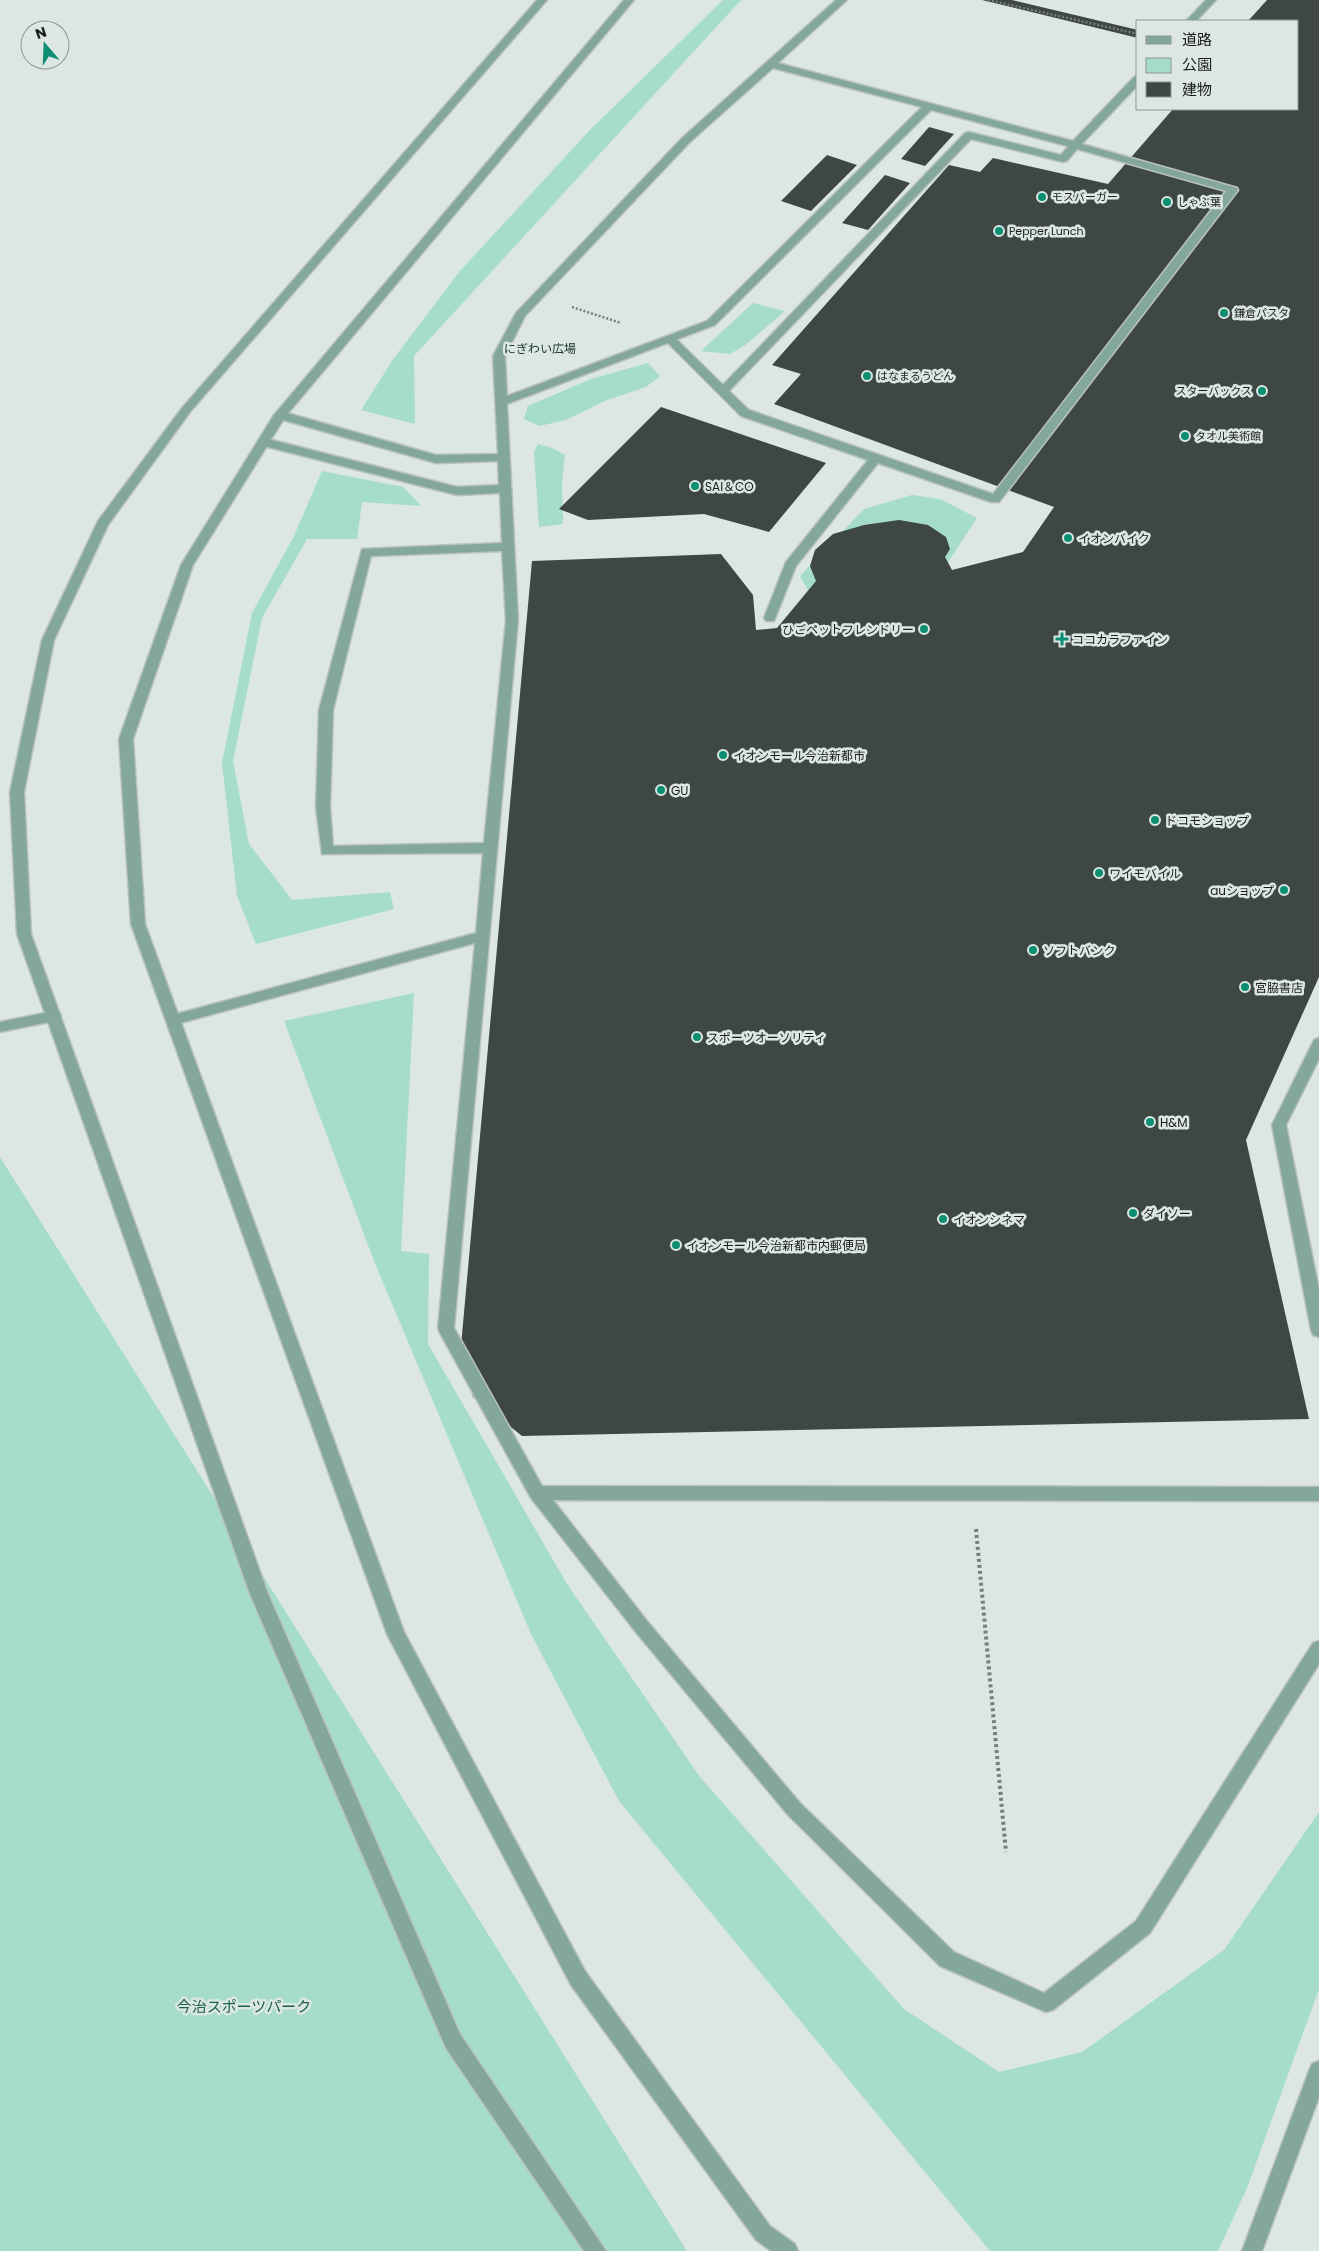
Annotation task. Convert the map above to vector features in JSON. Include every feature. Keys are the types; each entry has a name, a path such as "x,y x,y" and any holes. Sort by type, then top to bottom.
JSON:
{"street":[{"path":"542,0 186,410 102,524 48,640 17,792 24,934 259,1594 453,2041 596,2251"},
{"path":"629,0 280,415 187,565 126,739 138,924 396,1634 578,1978 763,2233 788,2251"},
{"path":"842,0 686,140 520,315 499,356 512,620 446,1328 537,1493 641,1626 801,1815 947,1959 1046,2003 1143,1927 1319,1649"},
{"path":"1192,20 1211,0"},
{"path":"670,338 745,414 995,498 1233,190 1075,145 772,64"},
{"path":"723,391 968,135 1063,159 1136,81"},
{"path":"502,402 711,323 929,106"},
{"path":"280,415 436,459 504,457"},
{"path":"264,442 457,491 505,489"},
{"path":"770,618 790,565 876,458"},
{"path":"490,848 327,851 323,807 326,710 366,552 508,547"},
{"path":"173,1020 482,936"},
{"path":"0,1027 54,1016"},
{"path":"1319,1044 1279,1125 1319,1330"},
{"path":"537,1493 1319,1494"},
{"path":"1252,2251 1319,2071"}],"path":[{"path":"988,0 1136,34"},
{"path":"538,296 670,338"},
{"path":"973,1494 1006,1852"}],"green space":[{"path":"723,0 741,0 414,356 415,424 361,410 394,358 460,271 589,131"},
{"path":"753,303 785,311 744,346 730,354 701,351"},
{"path":"648,363 660,376 646,387 607,400 566,420 539,426 524,419 528,406 591,379"},
{"path":"538,444 552,448 565,455 562,481 563,524 539,527 534,452"},
{"path":"322,471 403,487 421,506 362,502 357,539 307,539 262,618 233,761 249,844 292,900 390,892 394,909 256,944 237,896 222,763 252,613 294,536"},
{"path":"912,495 940,499 977,518 935,582 815,603 800,576 864,509"},
{"path":"414,993 401,1251 429,1254 428,1344 567,1584 700,1777 904,2009 999,2072 1082,2052 1224,1950 1319,1812 1319,1989 1247,2188 1218,2251 990,2251 619,1801 531,1634 374,1261 284,1021"},
{"name":"今治スポーツパーク","path":"0,1157 687,2251 0,2251"}],"building":[{"path":"982,0 1012,0 1136,30 1136,38"},
{"name":"イオンモール今治新都市","path":"1267,0 1319,0 1319,977 1246,1140 1309,1419 522,1436 473,1397 461,1346 532,561 721,554 753,595 756,630 777,628 816,581 810,566 815,550 833,534 864,525 899,520 928,525 946,537 950,549 945,557 952,570 1023,552 1054,507 774,404 801,374 772,365 949,165 980,172 993,158 1108,184 1172,110 1299,110 1299,20 1249,20"},
{"path":"929,127 954,134 925,166 901,159"},
{"path":"827,155 857,165 811,211 781,201"},
{"path":"885,175 910,183 868,230 842,223"},
{"name":"SAI＆CO","path":"661,407 826,463 769,532 704,514 588,520 559,509"}],"place":[{"name":"モスバーガー","path":"1042,197"},
{"name":"しゃぶ葉","path":"1167,202"},
{"name":"Pepper Lunch","path":"999,231"},
{"name":"鎌倉パスタ","path":"1224,313"},
{"name":"はなまるうどん","path":"867,376"},
{"name":"スターバックス","path":"1262,391"},
{"name":"タオル美術館","path":"1185,436"},
{"name":"SAI＆CO","path":"695,486"},
{"name":"イオンバイク","path":"1068,538"},
{"name":"ひごペットフレンドリー","path":"924,629"},
{"name":"ココカラファイン","path":"1062,639"},
{"name":"イオンモール今治新都市","path":"723,755"},
{"name":"GU","path":"661,790"},
{"name":"ドコモショップ","path":"1155,820"},
{"name":"ワイモバイル","path":"1099,873"},
{"name":"auショップ","path":"1284,890"},
{"name":"ソフトバンク","path":"1033,950"},
{"name":"宮脇書店","path":"1245,987"},
{"name":"スポーツオーソリティ","path":"697,1037"},
{"name":"H&M","path":"1150,1122"},
{"name":"ダイソー","path":"1133,1213"},
{"name":"イオンシネマ","path":"943,1219"},
{"name":"イオンモール今治新都市内郵便局","path":"676,1245"}],"district":[{"name":"にぎわい広場","path":"540,348"}]}
